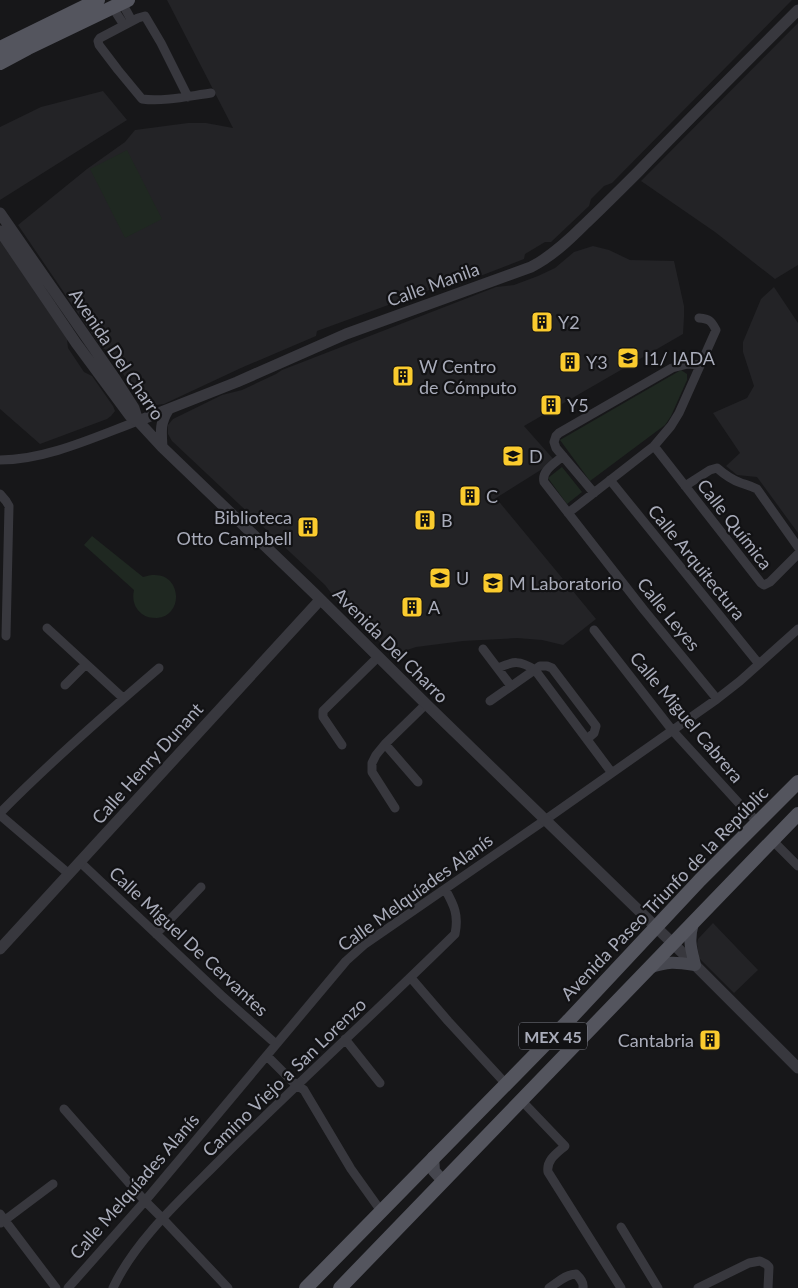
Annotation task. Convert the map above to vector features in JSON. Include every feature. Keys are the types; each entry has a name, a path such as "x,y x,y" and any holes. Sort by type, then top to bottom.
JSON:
{"main road":[{"path":"0,63 98,0"},
{"path":"0,48 121,4"},
{"name":"Avenida Paseo Triunfo de la Repúblic","path":"306,1288 798,782"},
{"name":"MEX 45","path":"340,1288 798,814"},
{"path":"649,968 672,962 695,966 689,943 689,935 693,923"},
{"path":"433,1157 434,1171 443,1181"}],"street":[{"path":"121,4 128,23"},
{"name":"Calle Manila","path":"0,460 24,458 47,453 138,421 237,382 346,334 542,262 607,203 798,10"},
{"path":"188,97 146,18 142,16 100,38 98,43 142,98 152,100 188,97 211,93"},
{"name":"Avenida Del Charro","path":"0,213 116,380 134,408 138,421"},
{"name":"Avenida Del Charro","path":"0,231 76,343 130,416 138,421 162,447 798,1068"},
{"path":"568,513 654,446 676,420 716,330 708,319 698,318"},
{"path":"594,493 556,448 554,442 556,436 672,368 688,364 700,365"},
{"path":"162,447 160,430 168,410"},
{"name":"Calle Química","path":"654,446 761,583 766,584 770,582 798,554"},
{"name":"Calle Leyes","path":"563,456 546,471 543,478 544,482 644,610 717,699"},
{"path":"685,486 710,470 717,468 734,480 751,486 756,489 798,546"},
{"name":"Calle Arquitectura","path":"610,480 759,664"},
{"path":"0,494 9,506 6,636"},
{"name":"Calle Henry Dunant","path":"0,949 320,600"},
{"path":"47,628 123,698"},
{"name":"Calle Melquíades Alanís","path":"68,1288 145,1201 354,953 717,699 798,629"},
{"name":"Calle Miguel Cabrera","path":"594,630 672,730 758,822"},
{"path":"483,649 511,686"},
{"path":"342,745 323,717 323,711 378,657"},
{"path":"498,668 515,662 525,664 535,670 612,773"},
{"path":"65,685 86,664"},
{"path":"490,701 540,666 549,666 596,726 595,731 587,739"},
{"path":"69,874 0,814 66,748 158,668"},
{"path":"395,808 372,772 372,764 376,755 385,744 426,704"},
{"path":"385,744 418,782"},
{"path":"773,841 798,866"},
{"name":"Calle Miguel De Cervantes","path":"80,862 221,996 276,1044"},
{"path":"156,934 201,887"},
{"name":"Camino Viejo a San Lorenzo","path":"113,1288 131,1257 163,1219 244,1136 455,934 457,918 445,889"},
{"path":"411,978 506,1084"},
{"path":"345,1039 380,1083"},
{"path":"267,1056 297,1086 304,1090 352,1169 381,1211"},
{"path":"521,1100 565,1146 549,1161 548,1172 621,1288"},
{"path":"64,1109 145,1201 228,1288"},
{"path":"52,1184 2,1220 56,1288"},
{"path":"621,1227 658,1288"},
{"path":"698,1288 749,1263 763,1261 769,1267 768,1288"},
{"path":"550,1288 565,1277 573,1274 576,1274 581,1280 583,1288"}],"shaded area":[{"path":"167,0 792,0 612,183 604,186 591,199 589,206 551,242 545,242 525,254 524,259 449,288 443,285 317,331 316,336 164,404 156,405 146,403 133,394 131,386 108,351 101,347 18,225 87,169 125,142 135,130 188,123 206,123 233,128"},
{"path":"798,23 798,265 775,279 715,232 641,181"},
{"path":"103,91 127,120 0,200 0,127 41,107"},
{"path":"127,150 162,219 125,238 90,169"},
{"path":"0,239 67,339 68,348 84,372 92,376 113,406 115,411 107,419 40,444 0,409"},
{"path":"593,246 609,250 630,260 674,261 684,306 683,334 524,426 555,461 496,498 596,619 563,645 542,640 517,638 463,641 416,647 394,655 341,606 325,585 172,441 168,434 168,425 173,419 222,395 242,390 282,370 496,287 514,285 538,276 555,268 574,252"},
{"path":"774,287 798,323 798,533 757,477 737,475 726,466 740,453 713,413 747,398 754,386 743,352 743,342 761,299"},
{"path":"681,370 687,374 687,380 665,425 590,481 560,440"},
{"path":"562,467 582,492 567,504 548,478"},
{"path":"92,536 143,577 156,575 172,583 176,592 176,600 173,608 167,615 151,618 139,612 134,603 134,590 84,545"},
{"path":"713,923 758,970 734,993 699,958 698,939"}],"place":[{"name":"Y2","path":"542,322"},
{"name":"I1/ IADA","path":"628,358"},
{"name":"Y3","path":"570,362"},
{"name":"W Centro de Cómputo","path":"403,376"},
{"name":"Y5","path":"551,405"},
{"name":"D","path":"513,456"},
{"name":"C","path":"470,496"},
{"name":"B","path":"425,520"},
{"name":"Biblioteca Otto Campbell","path":"308,527"},
{"name":"U","path":"440,578"},
{"name":"M Laboratorio","path":"493,583"},
{"name":"A","path":"412,607"},
{"name":"Cantabria","path":"710,1040"}]}
